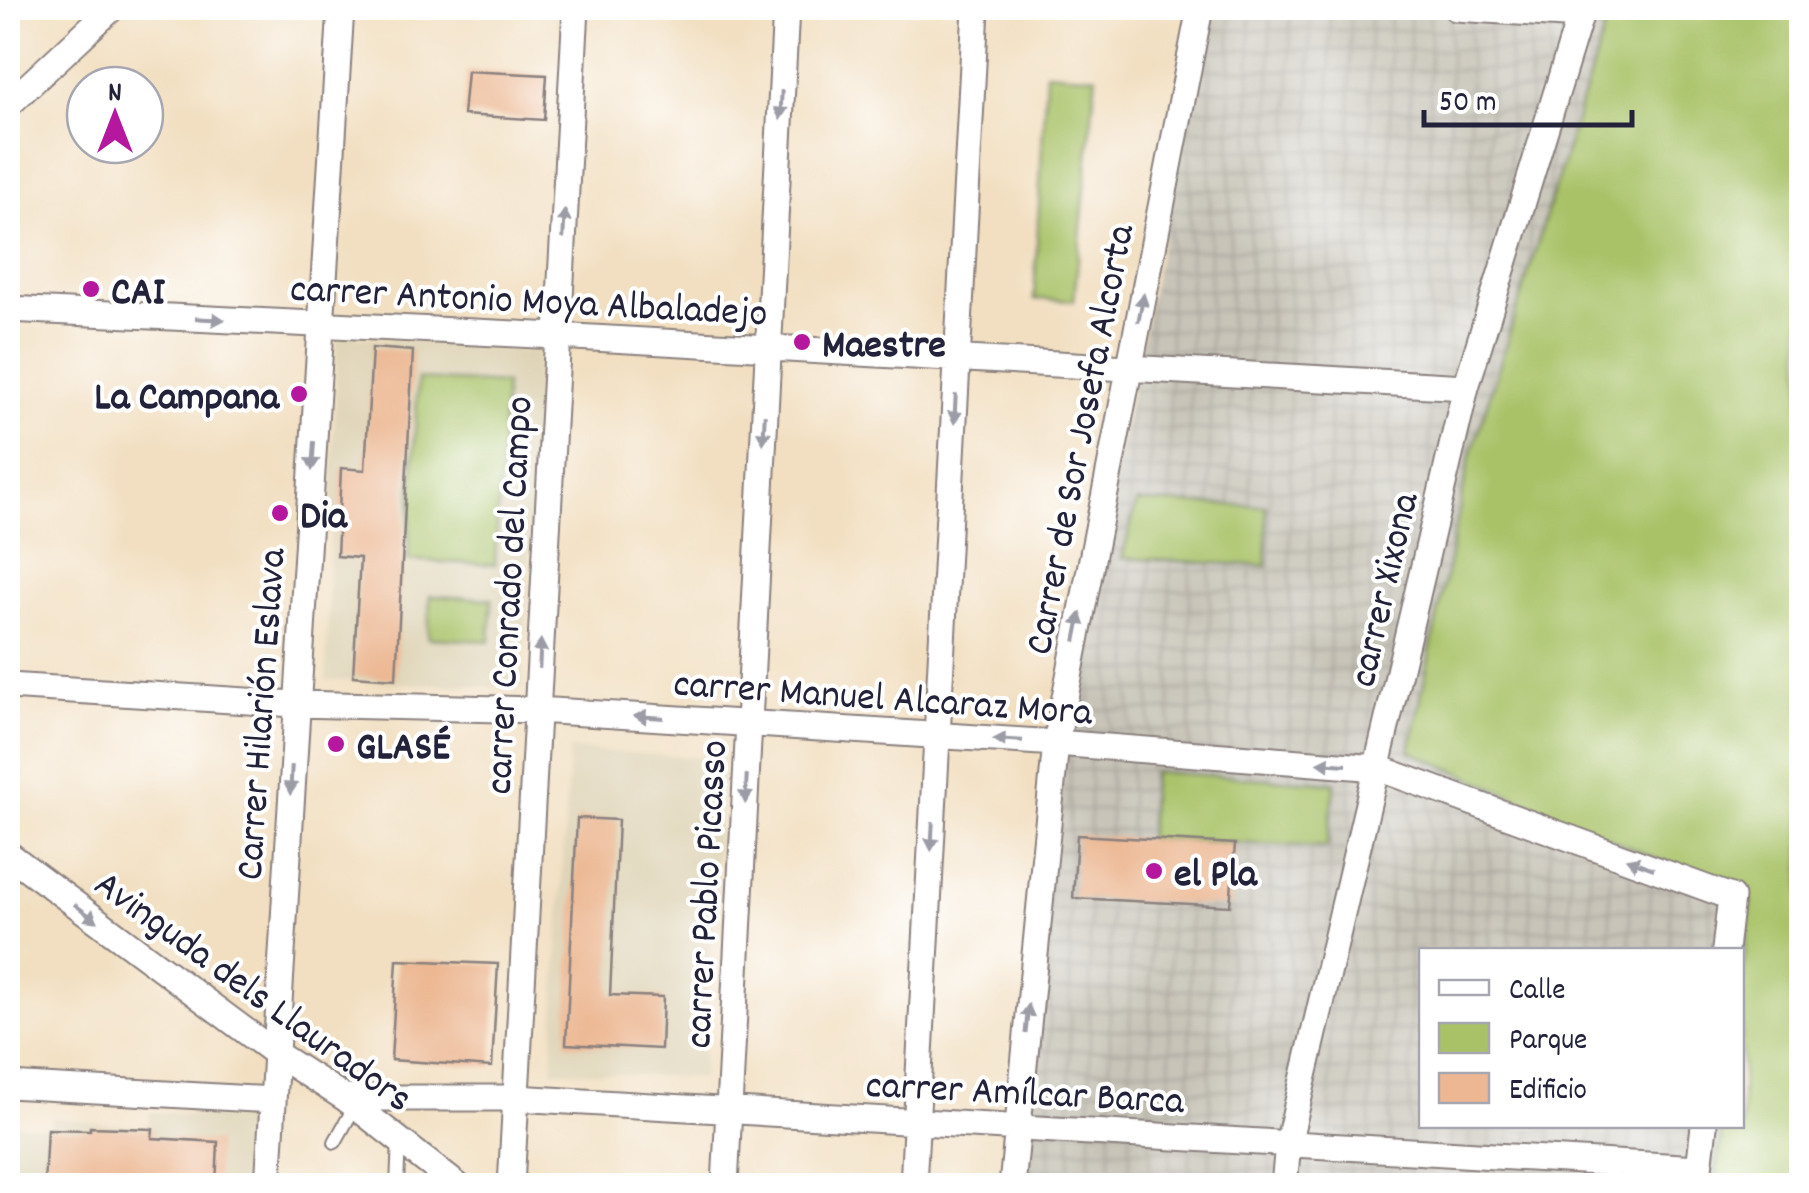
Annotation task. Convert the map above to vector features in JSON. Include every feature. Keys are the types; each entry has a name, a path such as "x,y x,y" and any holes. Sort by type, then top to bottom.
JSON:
{"street":[{"path":"8,104 112,8"},
{"name":"Carrer Hilarión Eslava","path":"268,1186 341,8"},
{"name":"carrer Conrado del Campo","path":"510,1186 576,8"},
{"name":"carrer Pablo Picasso","path":"724,1186 786,8"},
{"path":"913,1186 976,8"},
{"name":"Carrer de Sor Josefa Alcorta","path":"1012,1186 1056,743 1200,8"},
{"name":"carrer Xixona","path":"1284,1186 1288,1144 1466,388 1580,16 1456,8"},
{"name":"carrer Antonio Moya Albaladejo","path":"8,309 1466,388"},
{"name":"carrer Manuel Alcaraz Mora","path":"8,686 296,704 537,710 1378,768 1731,897 1725,948"},
{"name":"Avinguda dels Llauradors","path":"8,854 275,1053 350,1102 458,1186"},
{"path":"8,1086 273,1100"},
{"name":"carrer Amílcar Barca","path":"350,1102 516,1098 1288,1144 1698,1177"},
{"path":"1698,1177 1704,1128"}],"lane":[{"path":"335,1142 350,1102"},
{"path":"397,1186 399,1139"}],"shaded area":[{"path":"1209,8 1611,8 1469,462 1410,751 1754,880 1744,961 1744,948 1419,948 1419,1128 1722,1128 1715,1185 1016,1186 1052,782"},
{"path":"337,335 538,351 523,688 326,680"},
{"path":"569,749 723,759 702,1079 552,1070"},
{"path":"149,1112 248,1118 244,1185 10,1186 12,1124 50,1127 51,1118 148,1128"}],"green space":[{"path":"1611,8 1801,8 1801,1185 1715,1185 1722,1128 1744,1128 1744,960 1751,900 1410,751 1469,462"},
{"path":"1046,72 1096,76 1074,301 1034,299"},
{"path":"418,379 505,384 495,565 408,560"},
{"path":"1137,502 1266,506 1267,566 1122,558"},
{"path":"430,596 492,599 490,641 428,638"},
{"path":"1153,772 1335,783 1327,847 1148,839"}],"building":[{"path":"467,71 547,75 544,120 463,115"},
{"path":"372,348 413,351 396,679 353,676 360,558 337,556 341,468 365,470"},
{"path":"577,818 618,820 610,995 663,997 661,1049 566,1044"},
{"name":"el Pla","path":"1077,835 1235,844 1230,906 1073,898"},
{"path":"397,960 498,964 492,1067 391,1060"},
{"path":"47,1129 153,1129 152,1138 218,1142 216,1186 44,1186"}],"place":[{"name":"CAI","path":"91,289"},
{"name":"Maestre","path":"802,342"},
{"name":"La Campana","path":"299,394"},
{"name":"Dia","path":"280,513"},
{"name":"GLASÉ","path":"336,744"},
{"name":"el Pla","path":"1154,871"}]}
